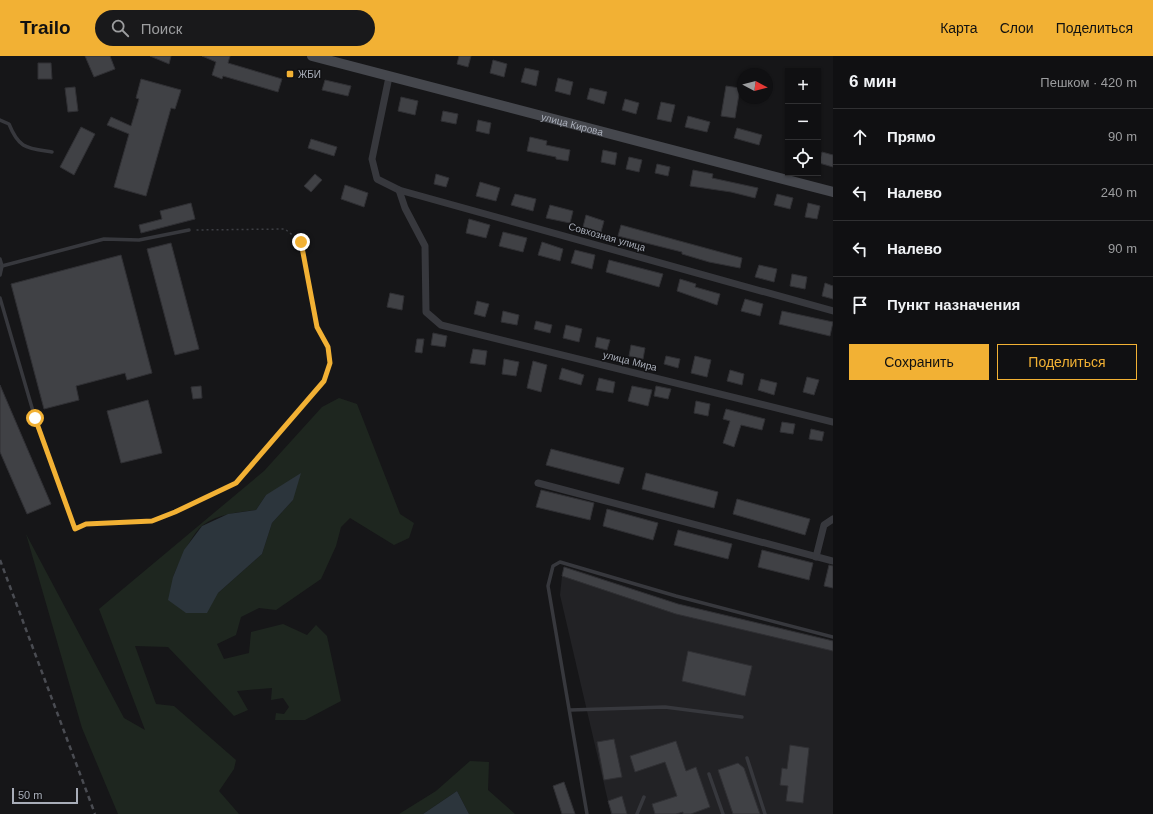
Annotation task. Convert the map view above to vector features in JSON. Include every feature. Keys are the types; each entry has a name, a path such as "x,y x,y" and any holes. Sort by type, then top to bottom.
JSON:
{"street":[{"name":"улица Кирова","path":"312,56 833,192"},
{"name":"Совхозная улица","path":"389,77 372,159 377,179 399,190 833,311"},
{"name":"улица Мира","path":"399,190 404,208 425,246 426,312 441,325 833,422"},
{"path":"538,483 833,561"},
{"path":"816,557 824,525 833,519"}],"lane":[{"path":"0,120 8,124 15,139 26,148 52,152"},
{"path":"2,266 104,238 139,240 189,230"},
{"path":"0,259 2,266 0,275"},
{"path":"0,298 35,418 75,529"},
{"path":"587,814 548,586 553,566 560,562 676,596 833,637"},
{"path":"570,710 665,706 742,717"},
{"path":"747,758 764,814"},
{"path":"709,774 723,814"},
{"path":"638,814 644,797"}],"path":[{"path":"75,529 86,524 152,521 175,512 236,483 324,381 330,363 328,347 317,327 301,242 285,229 189,230"}],"shaded area":[{"path":"339,398 357,404 400,514 414,523 409,538 394,545 350,518 341,527 336,546 321,579 276,610 259,608 241,617 236,635 217,644 224,659 249,653 251,632 283,624 307,635 316,625 327,636 341,701 305,720 275,720 276,713 284,714 289,707 283,698 271,700 272,688 237,691 248,710 234,716 168,647 135,646 156,704 174,706 236,760 234,769 219,791 239,814 118,814 82,728 26,534 124,718 145,730 99,609 264,471 322,407","holes":["266,495 293,500 272,523 262,554 218,593 173,577 194,535 209,521 222,516 256,510"]},
{"path":"301,473 293,500 272,523 262,554 218,593 207,613 186,613 168,600 173,577 184,550 202,526 228,514 256,510 266,495"},
{"path":"562,576 676,614 833,651 833,814 611,814 560,595"},
{"path":"470,761 489,762 488,790 515,814 469,814 457,791 423,814 399,814 436,791"},
{"path":"457,791 469,814 423,814 426,812"}],"building":[{"path":"85,56 110,56 115,69 94,77"},
{"path":"150,56 171,56 169,64"},
{"path":"202,56 230,56 228,63 282,79 278,92 223,76 222,79 212,75 216,62"},
{"path":"459,56 471,56 468,67 457,64"},
{"path":"493,60 507,64 504,77 490,73"},
{"path":"38,63 51,63 52,79 38,79"},
{"path":"525,68 539,71 536,86 521,82"},
{"path":"558,78 573,82 570,95 555,91"},
{"path":"141,79 181,90 175,109 171,108 146,196 114,187 129,134 107,125 111,117 131,126 139,99 136,98"},
{"path":"325,80 351,86 348,96 322,90"},
{"path":"726,86 737,88 737,104 735,118 721,116"},
{"path":"75,87 78,111 68,112 65,88"},
{"path":"590,88 607,92 604,104 587,99"},
{"path":"401,97 418,101 415,115 398,111"},
{"path":"625,99 639,103 636,114 622,110"},
{"path":"661,102 675,105 671,122 657,119"},
{"path":"443,111 458,114 456,124 441,121"},
{"path":"688,116 710,122 707,132 685,127"},
{"path":"478,120 491,123 489,134 476,131"},
{"path":"81,127 95,134 74,175 60,167"},
{"path":"737,128 762,135 759,145 734,138"},
{"path":"530,137 547,141 546,145 570,150 568,161 527,151"},
{"path":"311,139 337,147 334,156 308,148"},
{"path":"603,150 617,153 615,165 601,162"},
{"path":"822,152 833,155 833,167 821,164"},
{"path":"629,157 642,160 639,172 626,169"},
{"path":"657,164 670,167 668,176 655,173"},
{"path":"693,170 713,174 712,178 758,188 755,198 731,192 690,186"},
{"path":"315,174 322,180 311,192 304,186"},
{"path":"436,174 449,178 446,187 434,184"},
{"path":"480,182 500,188 496,201 476,196"},
{"path":"345,185 368,193 364,207 341,199"},
{"path":"515,194 536,199 533,211 511,205"},
{"path":"777,194 793,198 790,209 774,205"},
{"path":"191,203 195,219 141,233 139,225 162,219 160,211"},
{"path":"808,203 820,206 817,219 805,217"},
{"path":"550,205 573,211 570,223 546,218"},
{"path":"586,215 604,221 601,232 583,227"},
{"path":"469,219 490,225 486,238 466,233"},
{"path":"621,225 742,258 740,268 709,262 682,254 682,252 618,236"},
{"path":"503,232 527,238 523,252 499,246"},
{"path":"542,242 563,249 560,261 538,255"},
{"path":"171,243 199,349 175,355 147,249"},
{"path":"575,250 595,255 592,269 571,263"},
{"path":"121,255 152,373 127,380 125,373 76,386 79,400 44,409 11,284"},
{"path":"609,260 663,274 659,287 606,272"},
{"path":"759,265 777,269 774,282 755,277"},
{"path":"792,274 807,277 805,289 790,286"},
{"path":"680,279 696,284 695,287 720,294 717,305 677,291"},
{"path":"825,283 833,286 833,299 822,296"},
{"path":"390,293 404,296 402,310 387,307"},
{"path":"745,299 763,304 760,316 741,311"},
{"path":"477,301 489,304 485,317 474,314"},
{"path":"503,311 519,315 517,325 501,322"},
{"path":"782,311 833,322 830,336 779,324"},
{"path":"536,321 552,325 550,333 534,329"},
{"path":"566,325 582,329 579,342 563,338"},
{"path":"433,333 447,336 445,347 431,345"},
{"path":"597,337 610,340 607,350 595,347"},
{"path":"417,339 424,339 422,353 415,352"},
{"path":"631,345 645,348 643,359 629,356"},
{"path":"473,349 487,351 485,365 470,363"},
{"path":"666,356 680,359 678,368 664,364"},
{"path":"695,356 711,360 707,377 691,373"},
{"path":"504,359 519,362 516,376 502,374"},
{"path":"533,361 547,365 541,392 527,388"},
{"path":"562,368 584,375 581,385 559,379"},
{"path":"730,370 744,374 742,385 727,381"},
{"path":"807,377 819,380 814,395 803,392"},
{"path":"599,378 615,382 613,393 596,390"},
{"path":"761,379 777,383 774,395 758,390"},
{"path":"0,385 51,504 27,514 0,452"},
{"path":"201,386 202,398 193,399 191,387"},
{"path":"632,386 652,390 648,406 628,401"},
{"path":"656,386 671,389 668,399 654,396"},
{"path":"148,400 162,453 121,463 107,411"},
{"path":"696,401 710,404 708,416 694,413"},
{"path":"726,409 765,419 762,430 741,425 734,447 723,443 730,421 723,419"},
{"path":"782,422 795,424 793,434 780,432"},
{"path":"811,429 824,432 822,441 809,439"},
{"path":"551,449 624,468 619,484 546,465"},
{"path":"646,473 718,492 714,508 642,489"},
{"path":"541,490 594,503 590,520 536,507"},
{"path":"737,499 810,519 805,535 733,514"},
{"path":"607,509 658,523 653,540 603,526"},
{"path":"678,530 732,544 728,559 674,545"},
{"path":"762,550 813,563 809,580 758,567"},
{"path":"829,565 833,566 833,588 824,586"},
{"path":"564,567 678,604 833,641 833,651 676,614 562,576"},
{"path":"688,651 752,666 745,696 682,681"},
{"path":"614,739 622,777 604,780 597,742"},
{"path":"676,741 686,771 696,767 710,807 691,814 683,814 683,812 676,814 655,814 652,804 677,796 665,762 635,772 630,756"},
{"path":"790,745 809,748 803,803 786,801 788,786 780,785 782,768 787,769"},
{"path":"738,763 744,768 760,814 733,814 718,770"},
{"path":"564,782 575,814 562,814 553,786"},
{"path":"622,796 627,814 612,814 608,801"}],"railway":[{"path":"0,560 95,814"}],"place":[{"name":"ЖБИ","path":"290,74"}],"route":[{"path":"35,418 75,529 86,524 152,521 175,512 236,483 324,381 330,363 328,347 317,327 301,242"}]}
